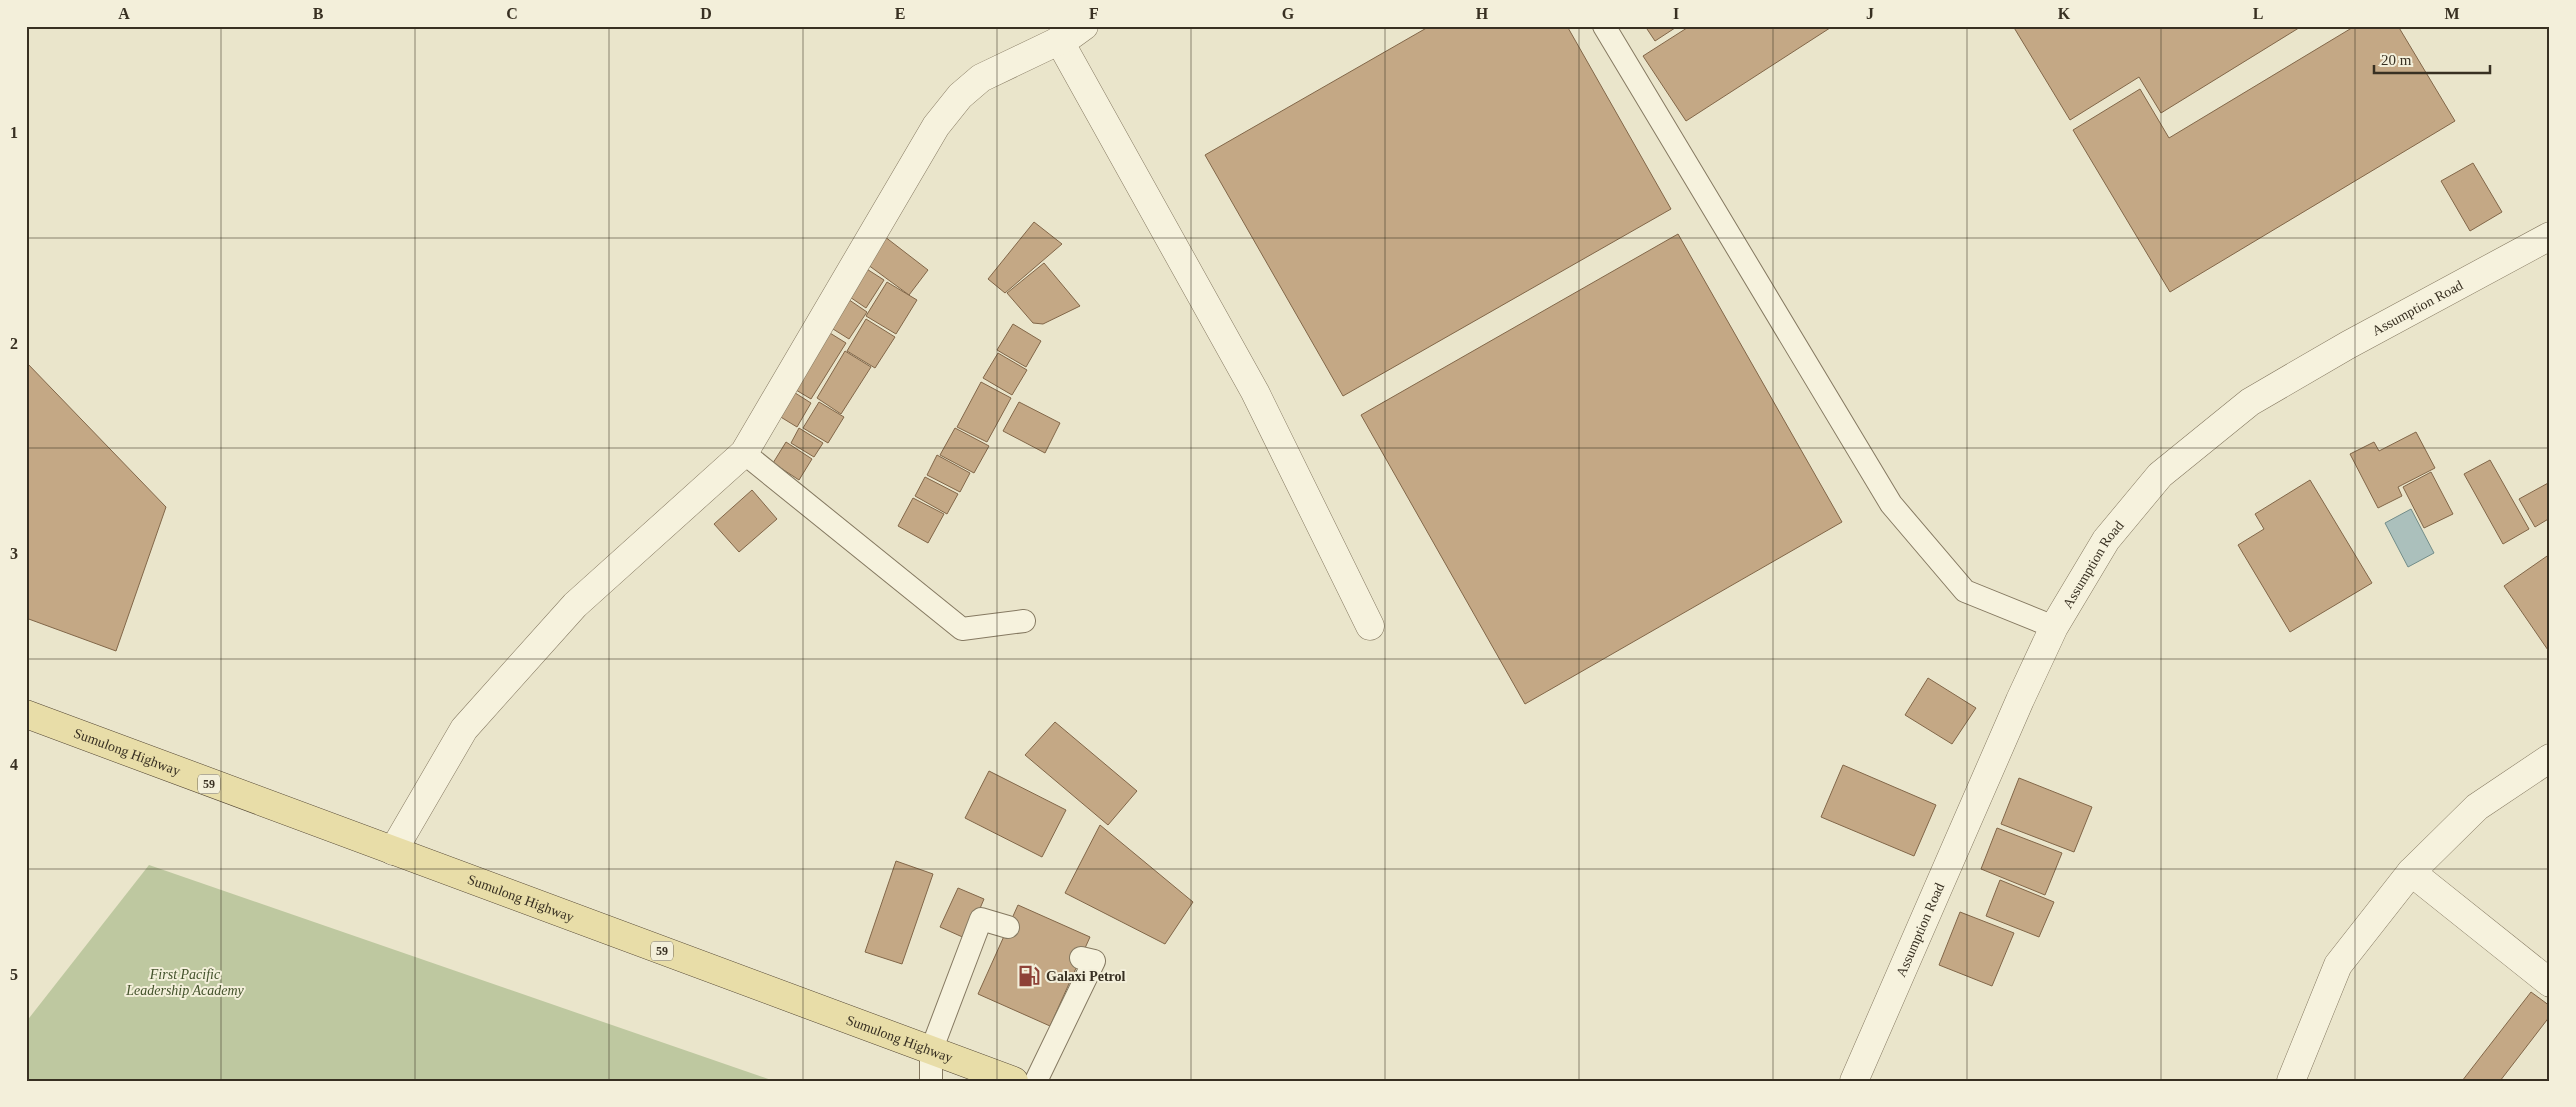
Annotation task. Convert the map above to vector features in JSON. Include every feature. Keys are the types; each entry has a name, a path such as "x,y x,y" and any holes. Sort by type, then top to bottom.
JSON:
{"main road":[{"name":"Sumulong Highway","path":"26,714 1014,1081"}],"street":[{"path":"393,851 464,729 575,606 744,453 936,126 960,96 982,78 1084,26"},
{"path":"1059,40 1255,392 1370,626"},
{"name":"Assumption Road","path":"1854,1081 2020,700 2054,627 2106,540 2160,475 2250,402 2348,345 2550,236"},
{"path":"2291,1081 2338,965 2411,872 2477,807 2550,758"},
{"path":"2411,872 2550,983"}],"lane":[{"path":"1604,26 1891,504 1965,591 2054,627"},
{"path":"744,453 962,629 1024,621"},
{"path":"932,1081 931,1051 981,919 1008,927"},
{"path":"1036,1081 1094,961 1081,958"}],"green space":[{"name":"First Pacific Leadership Academy","path":"149,865 774,1081 26,1081 26,1022"}],"shaded area":[{"path":"2411,509 2434,553 2408,567 2385,523"}],"building":[{"path":"1430,26 1567,26 1671,209 1343,396 1205,155"},
{"path":"1645,26 1678,26 1655,41"},
{"path":"1690,26 1833,26 1686,121 1643,56"},
{"path":"2013,26 2302,26 2161,113 2139,77 2070,120"},
{"path":"2355,26 2398,26 2455,121 2170,292 2073,130 2140,89 2169,138"},
{"path":"2473,163 2502,212 2470,231 2441,181"},
{"path":"1034,222 1062,244 1005,293 988,279"},
{"path":"880,233 928,270 909,295 860,259"},
{"path":"1678,234 1842,522 1525,704 1361,415"},
{"path":"1044,263 1080,306 1043,324 1033,323 1007,293"},
{"path":"862,266 884,280 866,308 844,293"},
{"path":"887,282 917,300 896,334 866,316"},
{"path":"836,291 867,312 849,339 817,319"},
{"path":"866,319 895,337 875,368 847,351"},
{"path":"1013,324 1041,341 1026,367 997,350"},
{"path":"817,325 846,343 811,399 781,381"},
{"path":"845,351 871,367 841,414 817,398"},
{"path":"998,353 1027,370 1012,395 983,378"},
{"path":"26,362 166,507 116,651 26,618"},
{"path":"981,382 1011,398 987,442 957,427"},
{"path":"781,384 811,403 797,427 766,408"},
{"path":"819,402 844,417 828,443 803,428"},
{"path":"1019,402 1060,423 1045,453 1003,431"},
{"path":"799,428 823,443 814,457 791,443"},
{"path":"955,428 989,446 974,473 940,455"},
{"path":"2416,432 2435,468 2398,487 2402,496 2378,508 2350,454 2374,442 2379,451"},
{"path":"786,442 812,459 799,480 773,463"},
{"path":"937,455 970,473 960,492 927,475"},
{"path":"2490,460 2529,529 2503,544 2464,474"},
{"path":"2431,472 2453,514 2424,528 2403,487"},
{"path":"925,477 958,494 947,514 915,496"},
{"path":"2310,480 2372,583 2290,632 2238,545 2264,529 2255,514"},
{"path":"2550,482 2550,518 2535,527 2519,499"},
{"path":"752,490 777,519 739,552 714,524"},
{"path":"913,498 944,514 928,543 898,526"},
{"path":"2550,554 2550,653 2504,586"},
{"path":"1928,678 1976,708 1952,744 1905,715"},
{"path":"1055,722 1137,791 1108,825 1025,755"},
{"path":"1843,765 1936,805 1914,856 1821,817"},
{"path":"989,771 1066,810 1042,857 965,818"},
{"path":"2019,778 2092,807 2074,852 2001,824"},
{"path":"1100,825 1193,902 1165,944 1065,893"},
{"path":"1997,828 2062,853 2045,895 1981,869"},
{"path":"896,861 933,874 902,964 865,952"},
{"path":"2000,880 2054,902 2039,937 1986,916"},
{"path":"958,888 984,899 967,939 940,927"},
{"name":"Galaxi Petrol","path":"1018,905 1090,937 1050,1026 978,994"},
{"path":"1960,912 2014,933 1992,986 1939,965"},
{"path":"2531,992 2550,1006 2550,1016 2500,1081 2462,1081"}],"place":[{"name":"Galaxi Petrol","path":"1029,976"}]}
